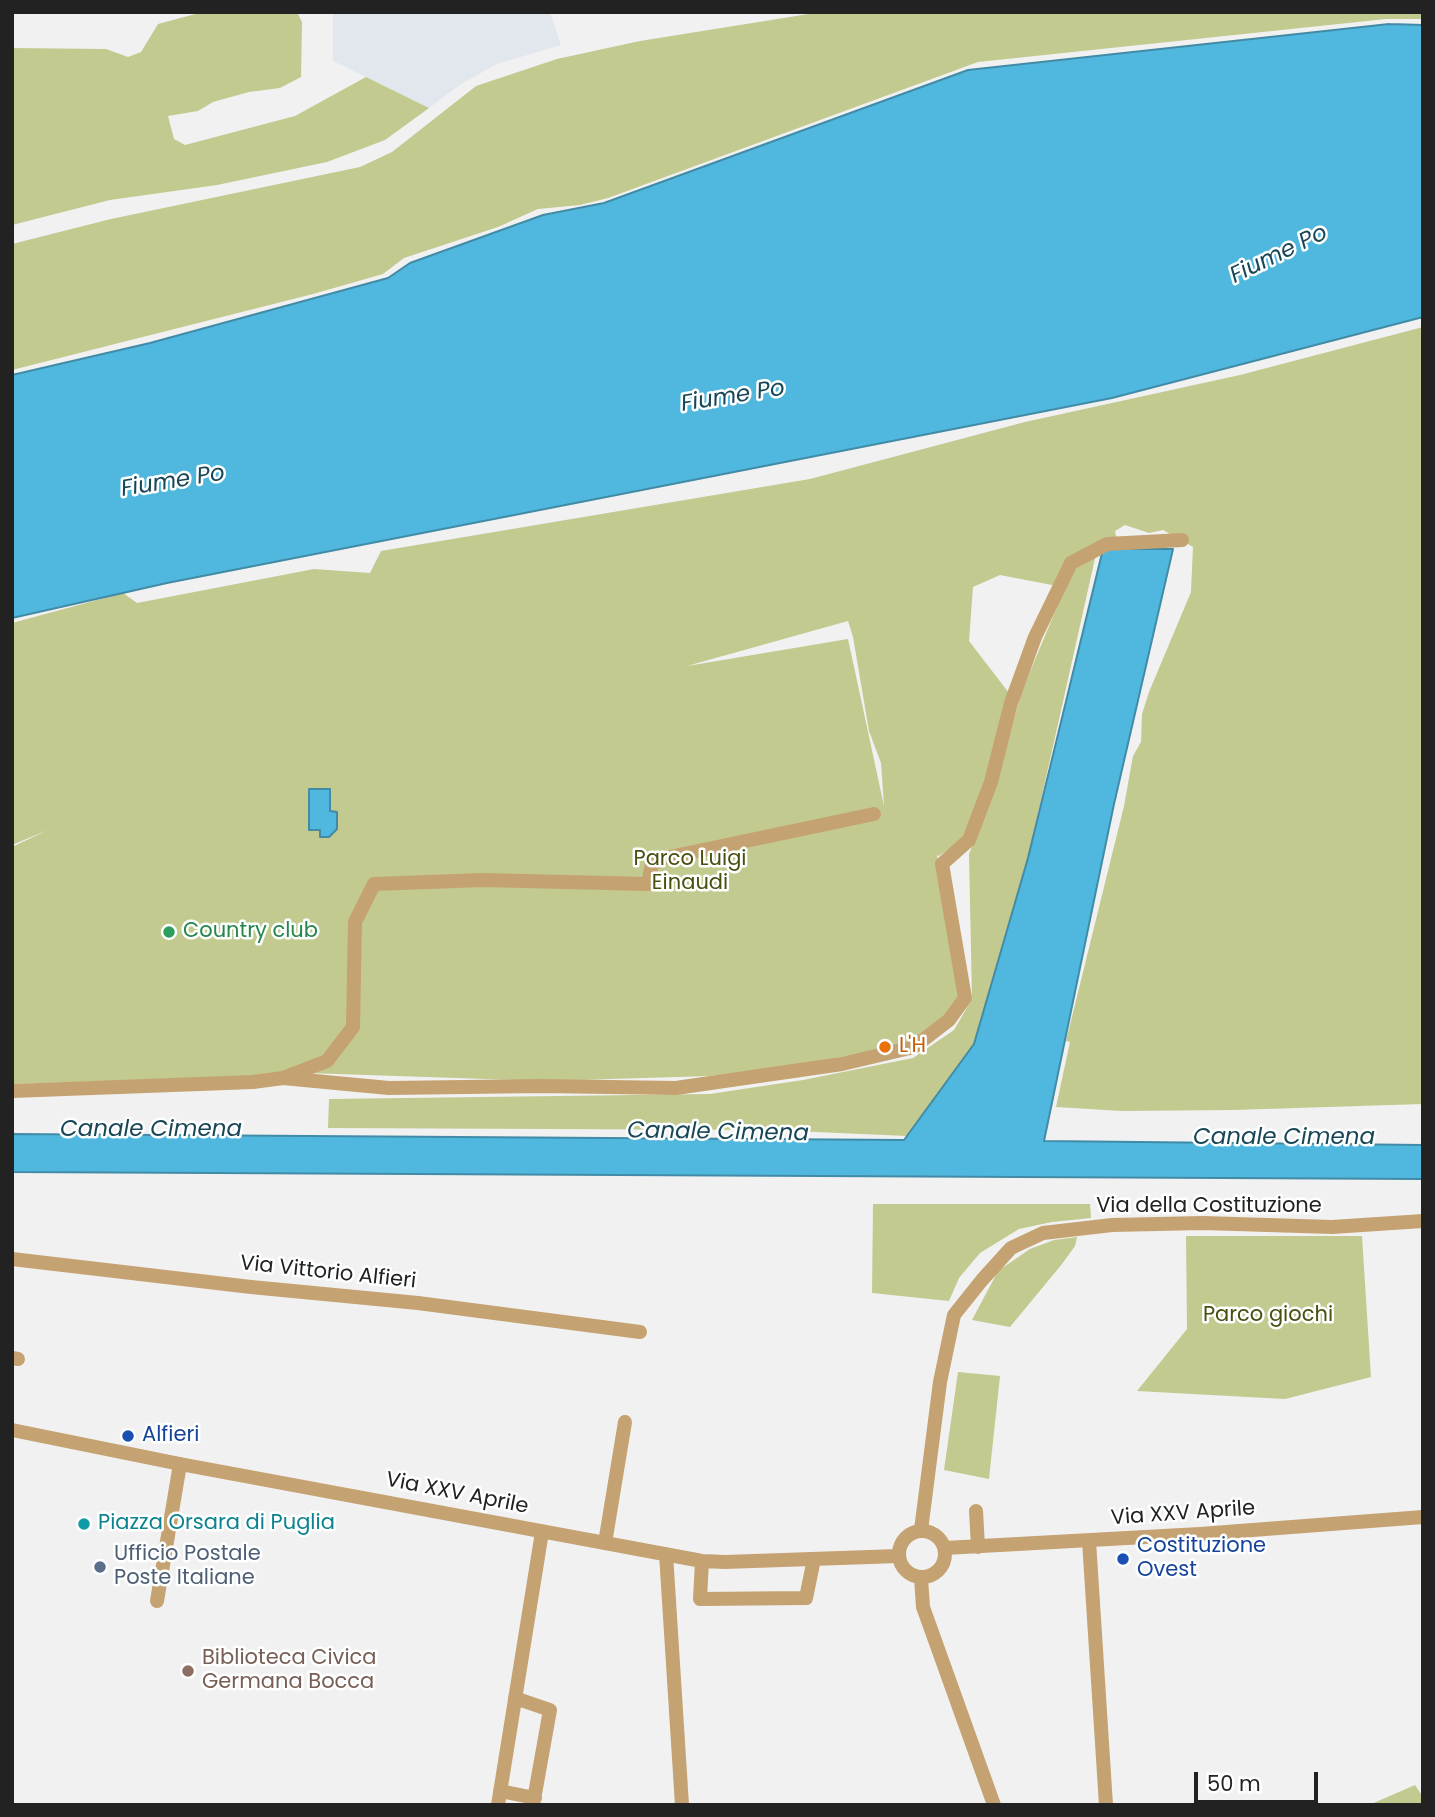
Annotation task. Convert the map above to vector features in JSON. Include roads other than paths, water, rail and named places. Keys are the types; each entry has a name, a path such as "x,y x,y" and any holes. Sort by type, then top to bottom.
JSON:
{"street":[{"path":"12,1091 253,1082 283,1078 389,1088 676,1088 842,1064 914,1047 949,1020 965,998 942,864 969,840 991,782 1011,703 1031,648 1071,563 1107,544 1182,540"},
{"path":"283,1078 327,1061 353,1027 355,922 374,884 483,880 648,884 652,863 665,858 873,814"},
{"name":"Via della Costituzione","path":"921,1530 940,1382 954,1315 1010,1248 1043,1233 1112,1225 1203,1223 1332,1227 1423,1221"},
{"name":"Via Vittorio Alfieri","path":"12,1259 418,1303 640,1332"},
{"path":"605,1544 625,1422"},
{"name":"Via XXV Aprile","path":"12,1430 180,1464 702,1560 898,1556"},
{"path":"157,1601 180,1464"},
{"path":"976,1511 978,1547"},
{"name":"Via XXV Aprile","path":"945,1548 1088,1541 1423,1517"},
{"path":"921,1530 931,1532 939,1538 945,1548 945,1559 940,1569 931,1576 921,1578 912,1576 902,1568 898,1556 902,1540 911,1532 921,1530"},
{"path":"515,1699 550,1710 534,1801 499,1798 515,1699 542,1532"},
{"path":"1088,1541 1106,1805"},
{"path":"666,1554 682,1805"},
{"path":"702,1560 700,1599 806,1598 814,1559"},
{"path":"921,1578 923,1607 994,1805"}],"water":[{"name":"Fiume Po","path":"1389,24 1423,25 1423,317 1112,398 167,583 12,618 12,375 150,343 388,278 410,263 543,215 604,203 968,70"},
{"path":"1103,549 1173,549 1114,804 1044,1141 1423,1145 1423,1179 12,1172 12,1134 904,1140 974,1044 1028,858"},
{"path":"309,789 330,789 330,811 337,812 337,829 329,837 320,837 320,830 309,830"}],"place":[{"name":"Country club","path":"169,932"},
{"name":"L'H","path":"885,1047"},
{"name":"Alfieri","path":"128,1436"},
{"name":"Piazza Orsara di Puglia","path":"84,1524"},
{"name":"Costituzione Ovest","path":"1123,1559"},
{"name":"Ufficio Postale Poste Italiane","path":"100,1567"},
{"name":"Biblioteca Civica Germana Bocca","path":"188,1671"}],"park label":[{"name":"Parco Luigi Einaudi","path":"690,872"},
{"name":"Parco giochi","path":"1268,1316"}],"water label":[{"name":"Canale Cimena","path":"151,1130"},
{"name":"Canale Cimena","path":"718,1133"},
{"name":"Canale Cimena","path":"1284,1138"}]}
